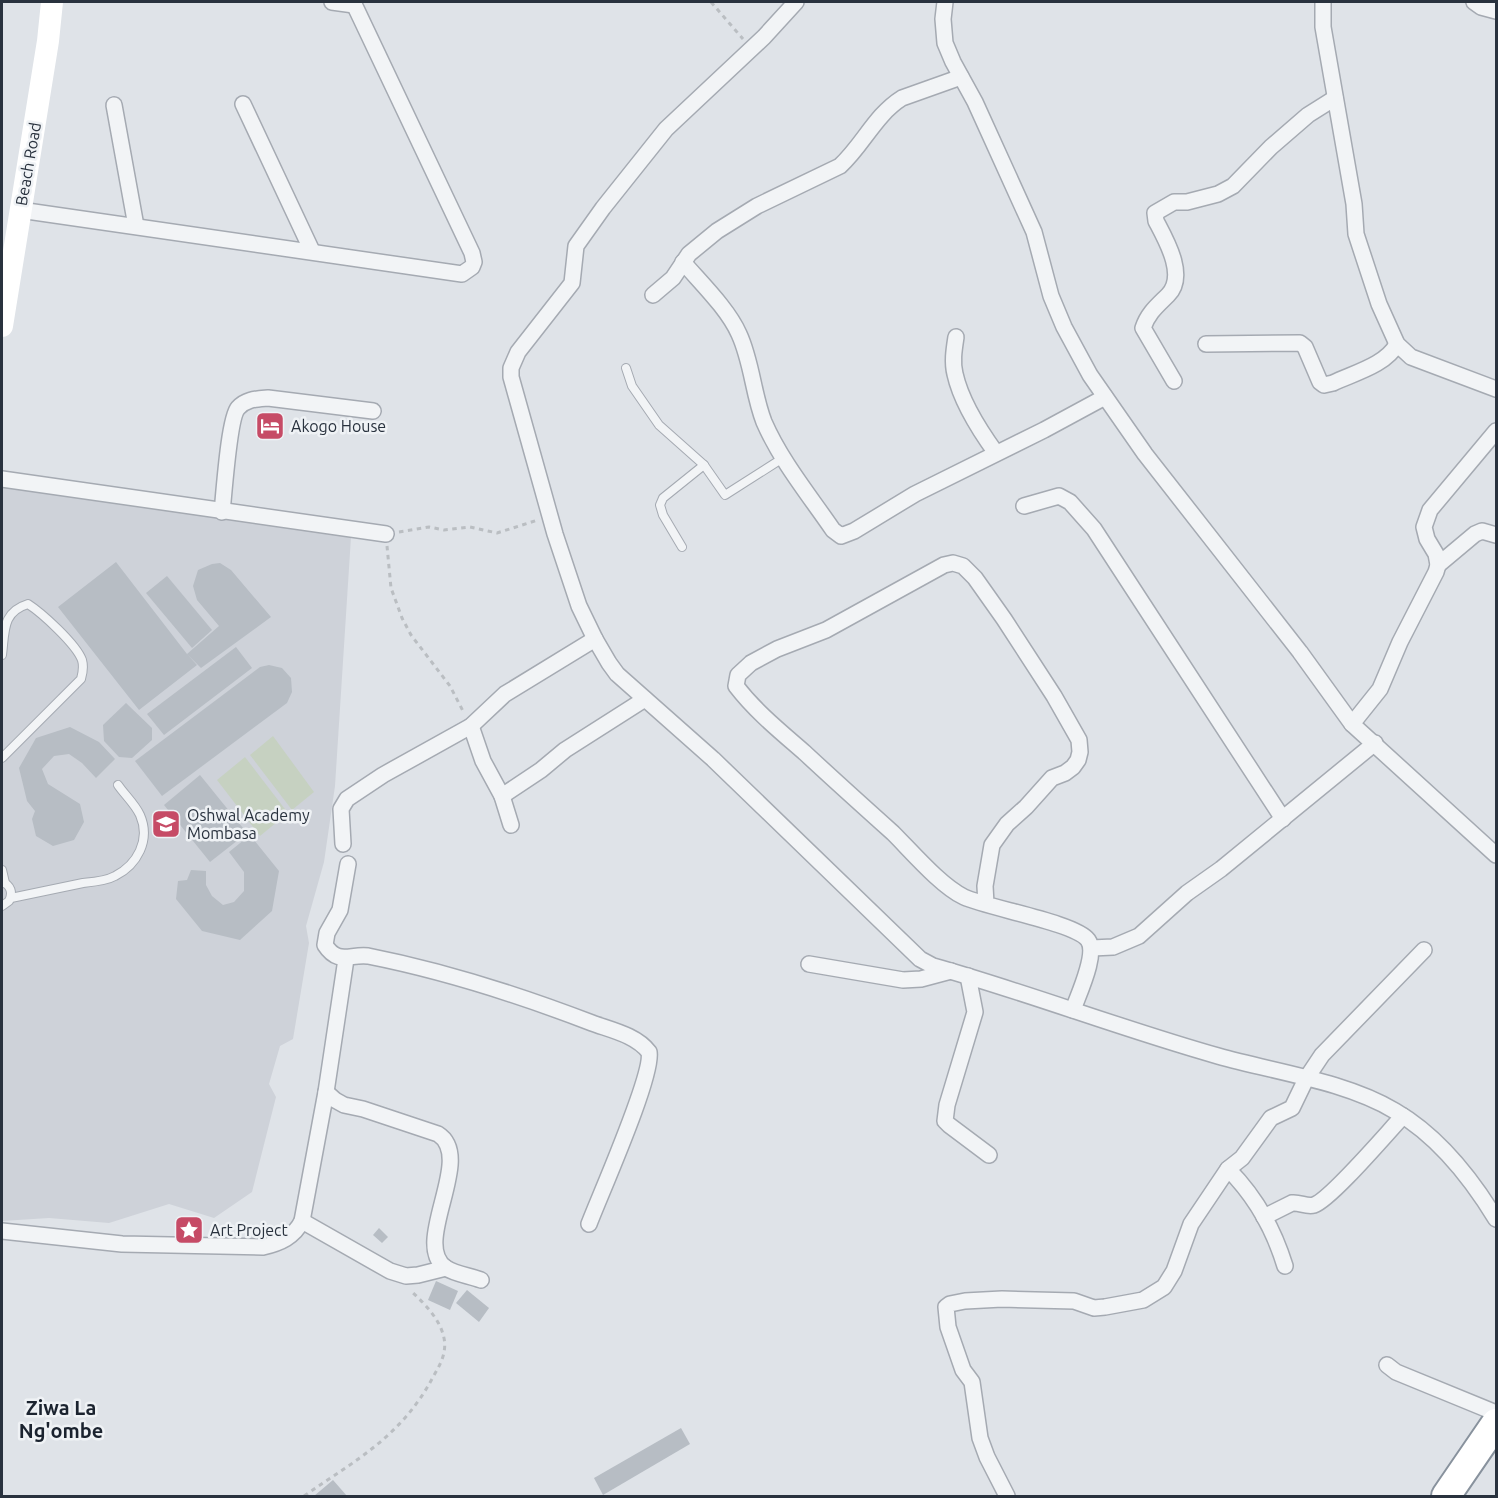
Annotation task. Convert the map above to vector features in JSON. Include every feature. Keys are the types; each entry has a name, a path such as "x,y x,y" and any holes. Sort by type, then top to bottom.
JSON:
{"highway":[{"path":"1446,1497 1497,1423"}],"main road":[{"name":"Beach Road","path":"2,326 48,41 52,2"}],"street":[{"path":"20,210 312,251 386,265 462,274 472,267 474,262 472,253 353,3 332,2"},
{"path":"796,2 751,49 666,129 603,208 576,246 572,283 513,361 511,377 550,516 579,606 595,639 617,674 712,759 920,959 933,966 1147,1035 1369,1098 1403,1116 1431,1138 1477,1188 1497,1219"},
{"path":"945,2 943,19 945,44 975,102 1035,232 1051,296 1064,327 1090,375 1170,488 1300,652 1352,724 1496,854"},
{"path":"1323,2 1323,27 1354,204 1356,234 1379,304 1397,344 1411,357 1497,389"},
{"path":"1474,2 1497,11"},
{"path":"653,295 667,284 702,242 757,206 840,166 851,156 870,128 894,103 961,77"},
{"path":"1174,381 1143,328 1150,312 1176,285 1176,272 1155,213 1174,202 1187,202 1218,194 1233,186 1271,147 1325,102 1335,98"},
{"path":"243,104 312,251"},
{"path":"114,105 136,226"},
{"path":"683,262 719,304 739,333 764,420 783,458 833,530 841,536 854,531 915,494 1105,397"},
{"path":"956,337 953,359 955,375 979,430 996,453"},
{"path":"1206,344 1300,343 1305,347 1320,382 1324,385 1333,383 1385,358 1397,344"},
{"path":"222,512 234,415 244,402 251,399 268,398 374,411"},
{"path":"1438,565 1436,554 1427,539 1424,526 1430,510 1497,430"},
{"path":"2,478 222,512 386,534"},
{"path":"1024,506 1059,496 1070,502 1094,529 1283,819"},
{"path":"1352,724 1380,689 1438,565 1475,534 1482,531 1497,535"},
{"path":"986,904 985,886 989,855 998,835 1052,778 1065,773 1073,766 1080,752 1079,740 1054,696 1004,619 968,571 953,563 944,565 826,630 777,649 751,663 743,669 736,681 736,686 773,725 944,883 963,897 1081,933 1092,948 1090,961 1073,1010"},
{"path":"343,844 341,809 347,799 383,775 471,726 505,694 595,639"},
{"path":"502,796 566,750 645,699"},
{"path":"471,726 483,761 502,796 511,825"},
{"path":"1092,948 1113,947 1139,936 1188,893 1221,869 1375,743"},
{"path":"348,864 340,910 325,939 329,951 336,956 346,958 357,955 368,956 480,985 557,1010 637,1040 646,1049 650,1056 636,1107 589,1224"},
{"path":"1007,1497 980,1438 972,1382 963,1370 948,1327 946,1307 965,1300 1002,1299 1074,1301 1094,1308 1105,1307 1143,1300 1164,1287 1170,1281 1191,1224 1228,1169 1242,1158 1274,1115 1292,1108 1306,1079 1322,1055 1424,950"},
{"path":"2,1231 122,1244 263,1246 282,1242 295,1232 302,1221 326,1092 346,958"},
{"path":"809,964 903,980 921,979 951,971"},
{"path":"968,976 975,1012 947,1105 945,1121 989,1155"},
{"path":"326,1092 334,1100 344,1105 363,1109 438,1134 446,1139 449,1144 451,1161 435,1240 437,1258 446,1268 481,1280"},
{"path":"1264,1216 1296,1202 1307,1206 1319,1203 1403,1116"},
{"path":"1228,1169 1264,1216 1280,1249 1285,1266"},
{"path":"302,1221 390,1271 405,1276 446,1268"},
{"path":"1387,1365 1396,1372 1497,1413"}],"lane":[{"path":"626,368 632,386 659,424 704,465 725,495 783,458"},
{"path":"682,547 663,515 660,505 663,498 704,465"},
{"path":"2,655 7,620 15,608 28,604 45,616 81,658 84,669 81,679 2,758"},
{"path":"2,906 11,898 112,878 135,861 141,850 143,838 140,815 118,785"},
{"path":"2,870 3,882 11,889 11,898"}],"path":[{"path":"711,2 751,49"},
{"path":"471,726 450,686 411,635 402,618 391,588 386,534 429,527 444,530 473,528 497,533 550,516"},
{"path":"304,1497 357,1460 397,1428 418,1402 441,1362 444,1340 436,1318 390,1271"}],"shaded area":[{"name":"Oshwal Academy Mombasa","path":"2,485 351,537 335,786 324,862 306,926 309,943 293,1039 280,1046 269,1084 276,1097 252,1192 214,1218 169,1204 109,1223 49,1218 2,1221"}],"green space":[{"path":"273,736 314,792 292,810 250,755"},
{"path":"245,757 288,813 260,836 217,780"}],"building":[{"path":"116,562 197,665 139,710 58,607"},
{"path":"220,563 231,570 271,617 201,668 187,654 219,626 197,600 193,586 198,570"},
{"path":"167,576 212,630 192,648 146,593"},
{"path":"236,647 252,668 164,735 147,714"},
{"path":"269,665 282,668 291,678 292,692 287,703 162,796 135,761 260,667"},
{"path":"126,703 152,728 152,740 132,758 119,757 104,741 103,725"},
{"path":"70,727 99,742 115,759 96,778 82,763 69,754 54,756 42,769 48,784 80,804 84,822 74,840 53,846 36,836 32,819 35,811 27,801 19,768 36,738"},
{"path":"200,775 247,833 210,862 164,805"},
{"path":"250,835 279,871 272,911 240,940 202,931 176,899 178,881 187,880 191,870 206,871 206,885 212,896 223,905 234,902 244,891 244,872 229,852"},
{"path":"379,1228 388,1237 382,1243 373,1235"},
{"path":"436,1281 458,1291 450,1310 428,1300"},
{"path":"467,1290 489,1308 479,1322 456,1303"},
{"path":"681,1428 690,1444 603,1495 594,1478"},
{"path":"333,1480 347,1496 314,1496"}],"place":[{"name":"Akogo House","path":"270,426"},
{"name":"Oshwal Academy Mombasa","path":"166,824"},
{"name":"Art Project","path":"189,1230"}],"district":[{"name":"Ziwa La Ng'ombe","path":"61,1420"}]}
